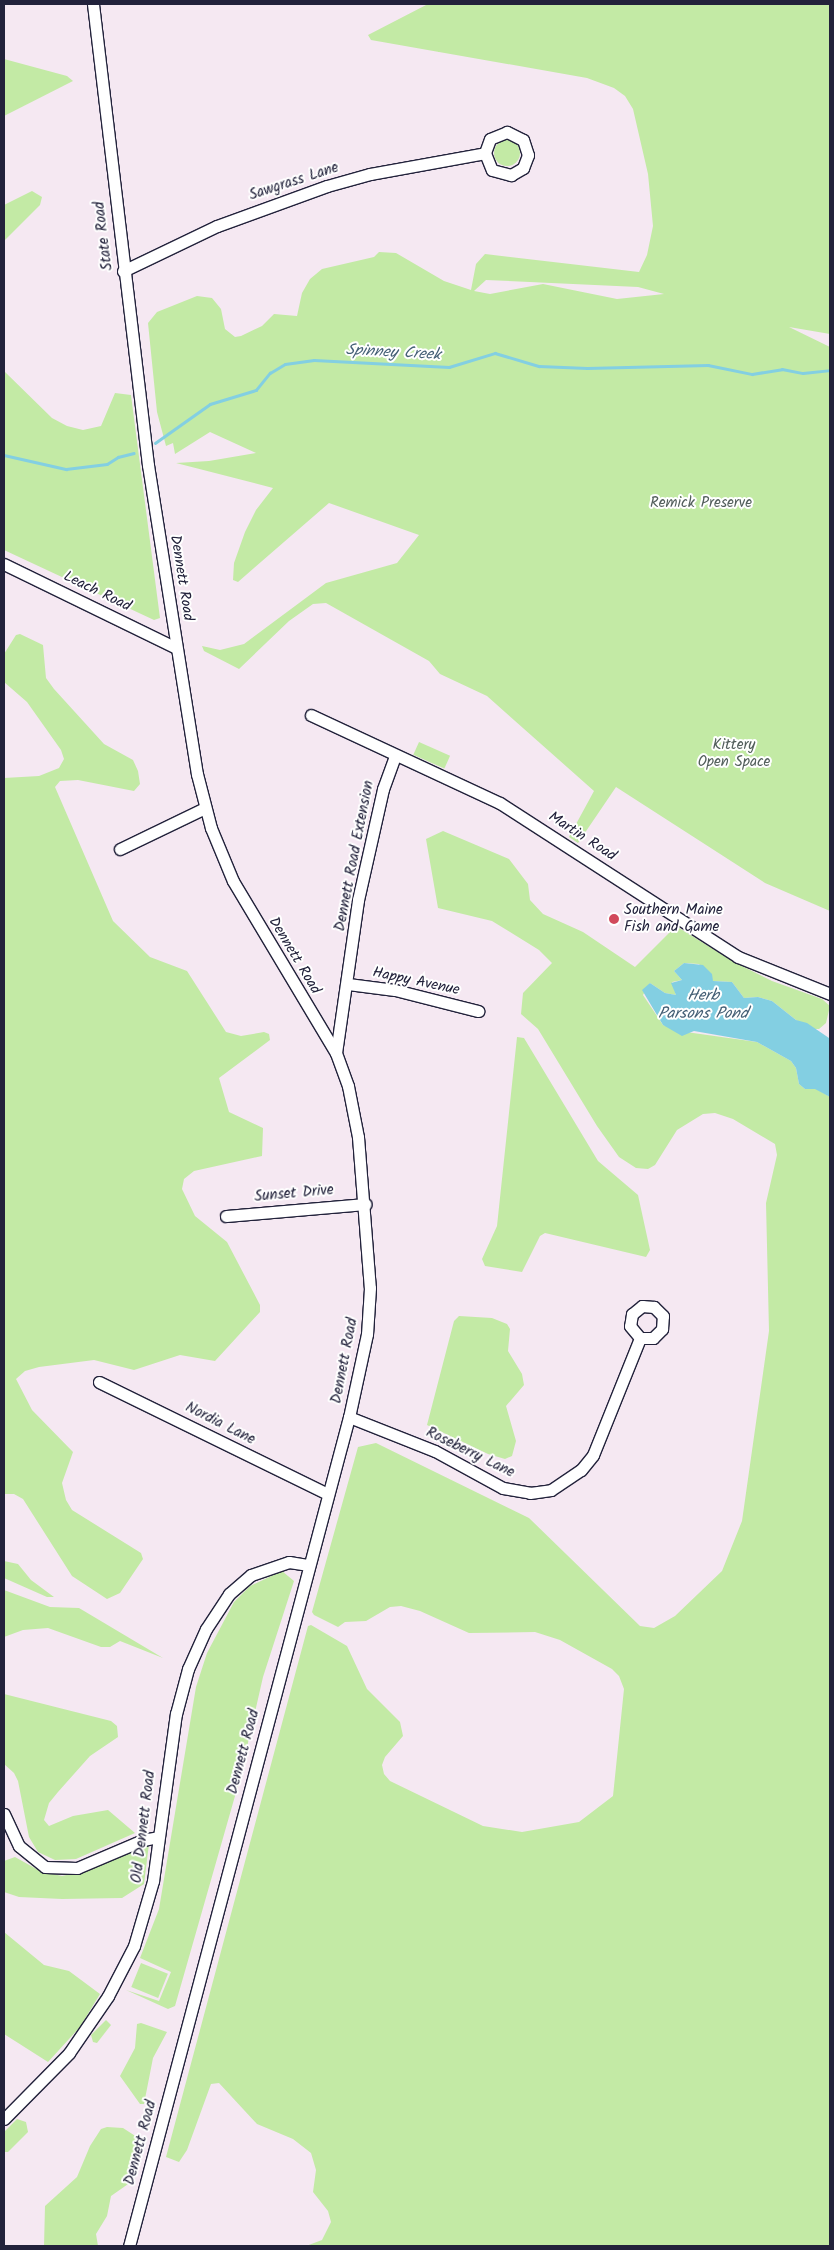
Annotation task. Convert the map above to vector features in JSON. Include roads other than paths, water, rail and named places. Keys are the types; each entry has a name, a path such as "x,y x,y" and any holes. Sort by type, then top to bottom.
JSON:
{"street":[{"name":"State Road","path":"93,4 123,271 148,465"},
{"name":"Sawgrass Lane","path":"123,271 217,226 280,200 370,174 485,153"},
{"name":"Dennett Road","path":"129,2246 349,1417 363,1358 369,1315 365,1204 352,1104 336,1053 248,909 218,848 205,808 176,648 148,465"},
{"name":"Leach Road","path":"4,564 176,648"},
{"name":"Martin Road","path":"311,716 500,803 738,957 830,994"},
{"name":"Dennett Road Extension","path":"336,1053 348,984 358,900 383,789 395,756"},
{"path":"120,848 205,808"},
{"name":"Happy Avenue","path":"348,984 395,990 478,1011"},
{"name":"Sunset Drive","path":"226,1216 365,1204"},
{"name":"Roseberry Lane","path":"349,1417 435,1451 503,1488 530,1493 551,1490 581,1470 593,1456 640,1338"},
{"name":"Nordia Lane","path":"99,1382 328,1494"},
{"name":"Old Dennett Road","path":"4,2120 69,2053 118,1978 134,1946 151,1894 176,1714 188,1669 206,1629 229,1594 251,1575 289,1562 309,1565"},
{"path":"4,1814 25,1854 37,1863 54,1868 77,1868 143,1840 158,1837"}],"water":[{"name":"Herb Parsons Pond","path":"684,963 703,965 712,974 713,981 732,982 744,998 758,997 772,1001 796,1020 807,1023 829,1038 830,1097 815,1089 805,1089 799,1084 796,1068 791,1061 757,1042 694,1031 682,1036 663,1025 642,990 650,983 665,993 676,995 671,983 682,980 674,971"}],"waterway":[{"name":"Spinney Creek","path":"155,443 210,404 256,390 270,373 285,364 314,360 449,367 495,353 539,366 587,368 708,365 752,374 782,369 803,373 830,370"},
{"name":"Spinney Creek","path":"4,455 66,469 107,464 118,457 134,453"}],"place":[{"name":"Southern Maine Fish and Game","path":"614,919"}],"park label":[{"name":"Remick Preserve","path":"701,504"},
{"name":"Kittery Open Space","path":"734,754"}]}
